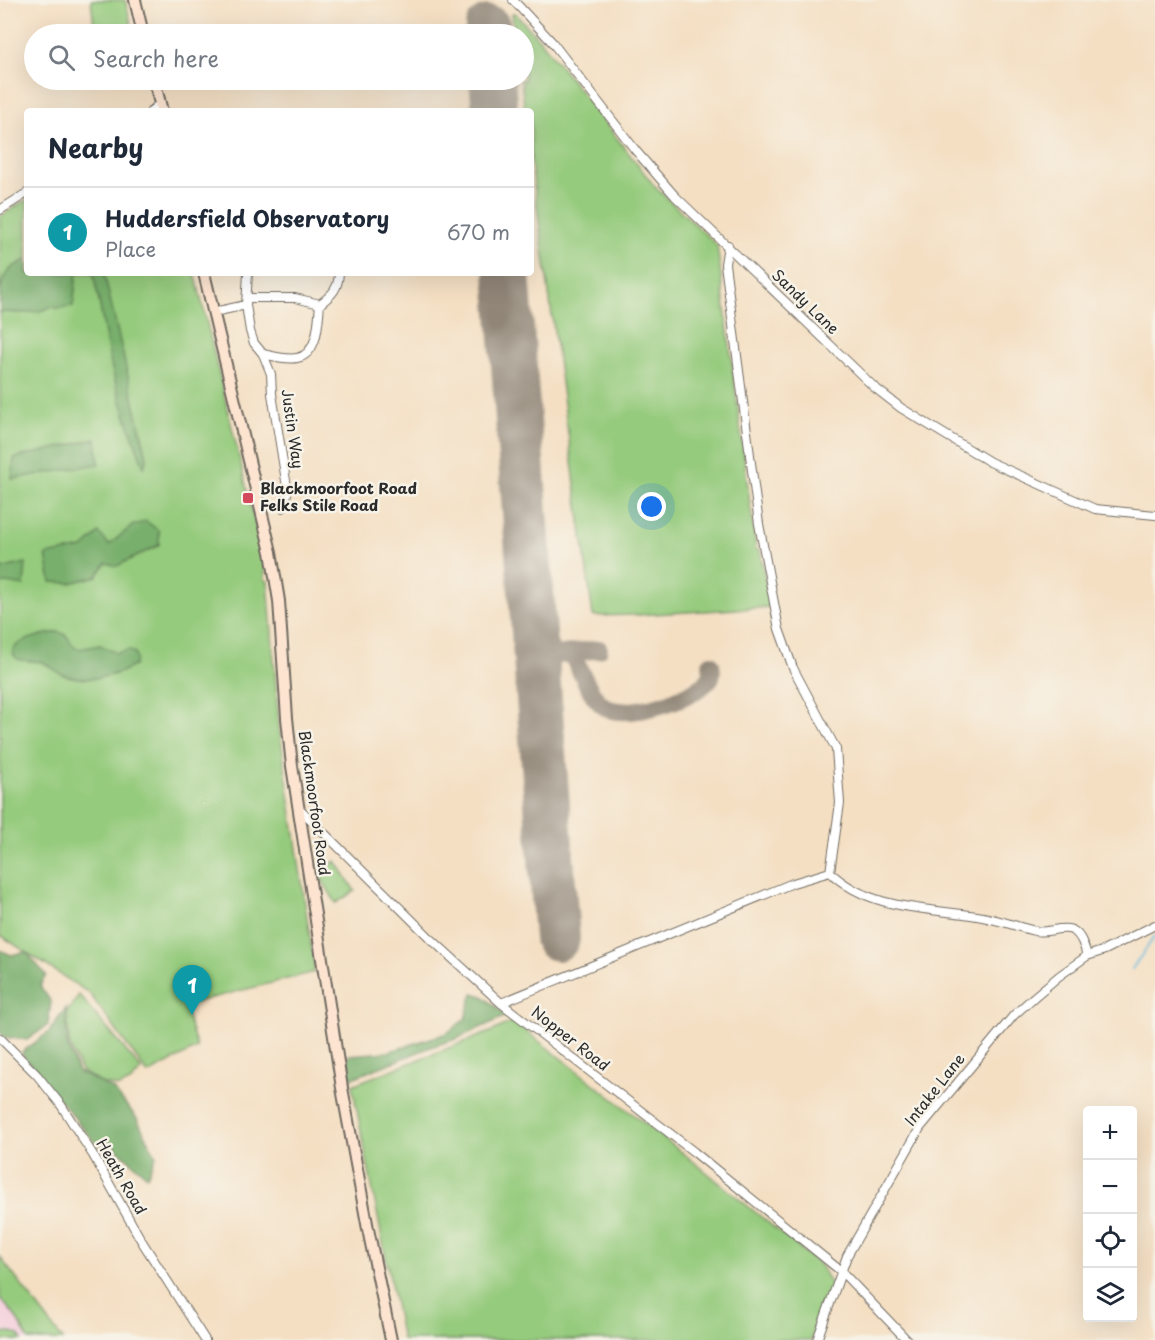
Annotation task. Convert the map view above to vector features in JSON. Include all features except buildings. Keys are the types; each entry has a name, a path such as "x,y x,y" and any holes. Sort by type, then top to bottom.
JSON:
{"street":[{"path":"135,0 141,24"},
{"name":"Sandy Lane","path":"513,0 552,42 636,151 675,196 873,387 901,408 990,462 1095,509 1155,515"},
{"path":"155,90 158,108"},
{"path":"0,210 24,196"},
{"path":"728,245 725,264 759,524 779,628 793,668 836,749 840,803 830,872"},
{"name":"Blackmoorfoot Road","path":"205,276 271,552 279,601 288,731 299,808 338,1061 368,1229 391,1340"},
{"path":"248,276 249,331 254,343 263,354 294,358 304,356 312,347 320,304 334,293 339,284 339,276"},
{"path":"214,312 247,302 295,298 320,304"},
{"name":"Justin Way","path":"263,354 271,374 272,394 287,487 283,507"},
{"name":"Nopper Road","path":"299,808 429,938 501,1003 694,1152 842,1272 907,1340"},
{"path":"830,872 855,890 876,900 912,909 937,910 1002,920 1035,931 1069,929 1077,933 1088,956"},
{"path":"501,1003 793,883 830,872"},
{"name":"Intake Lane","path":"817,1340 847,1257 920,1128 1014,1015 1059,976 1088,956 1155,926"},
{"name":"Heath Road","path":"0,1038 37,1075 67,1113 141,1240 205,1340"}],"shaded area":[{"path":"0,1257 36,1305 63,1340 0,1340"}],"green space":[{"path":"91,0 125,0 131,24 94,24"},
{"path":"515,13 525,24 514,24 512,14"},
{"path":"534,34 656,188 717,245 756,550 760,550 770,607 593,616 534,184 534,108 525,108 522,90 534,90"},
{"path":"24,201 24,276 196,276 265,565 265,580 268,581 279,726 315,972 184,1005 197,1048 148,1074 89,993 0,935 0,217"},
{"path":"24,261 24,276 77,276 73,306 51,307 25,313 0,312 3,279 11,268"},
{"path":"94,276 105,276 147,458 144,467 113,374"},
{"path":"96,439 99,464 12,479 14,458"},
{"path":"146,521 159,531 159,545 117,566 106,563 97,576 71,583 51,582 46,555 83,548 99,533 109,545 132,526"},
{"path":"26,563 24,586 0,584 0,569"},
{"path":"59,632 66,635 74,647 79,649 100,645 116,653 129,650 135,653 135,665 110,676 91,679 64,675 47,664 23,661 14,655 13,650 22,642"},
{"path":"336,861 355,891 336,903 317,872"},
{"path":"0,950 11,955 26,952 46,975 40,986 51,1002 48,1025 27,1040 4,1037 0,1032"},
{"path":"473,993 483,996 506,1016 456,1039 350,1079 346,1074 349,1055 388,1052 447,1033 465,1019"},
{"path":"79,995 142,1070 130,1082 119,1087 101,1083 81,1071 69,1044 67,1012"},
{"path":"66,1008 67,1044 78,1072 113,1089 136,1117 156,1156 147,1176 108,1141 98,1146 21,1053 49,1032"},
{"path":"513,1021 683,1153 820,1265 831,1285 811,1340 402,1340 352,1085 493,1031"},
{"path":"0,1257 63,1340 29,1340 15,1316 0,1298"},
{"path":"7,1332 19,1335 22,1340 0,1340 0,1334"}],"waterway":[{"path":"1132,969 1155,936"}],"taxiway":[{"path":"534,623 549,650 557,655 599,649"},
{"path":"572,654 596,699 607,708 617,711 644,709 688,694 700,688 710,679 711,664"}],"runway":[{"path":"493,90 495,108"},
{"path":"507,276 557,938"}],"place":[{"name":"Blackmoorfoot Road Felks Stile Road","path":"248,498"},
{"name":"Huddersfield Observatory","path":"192,1015"}]}
